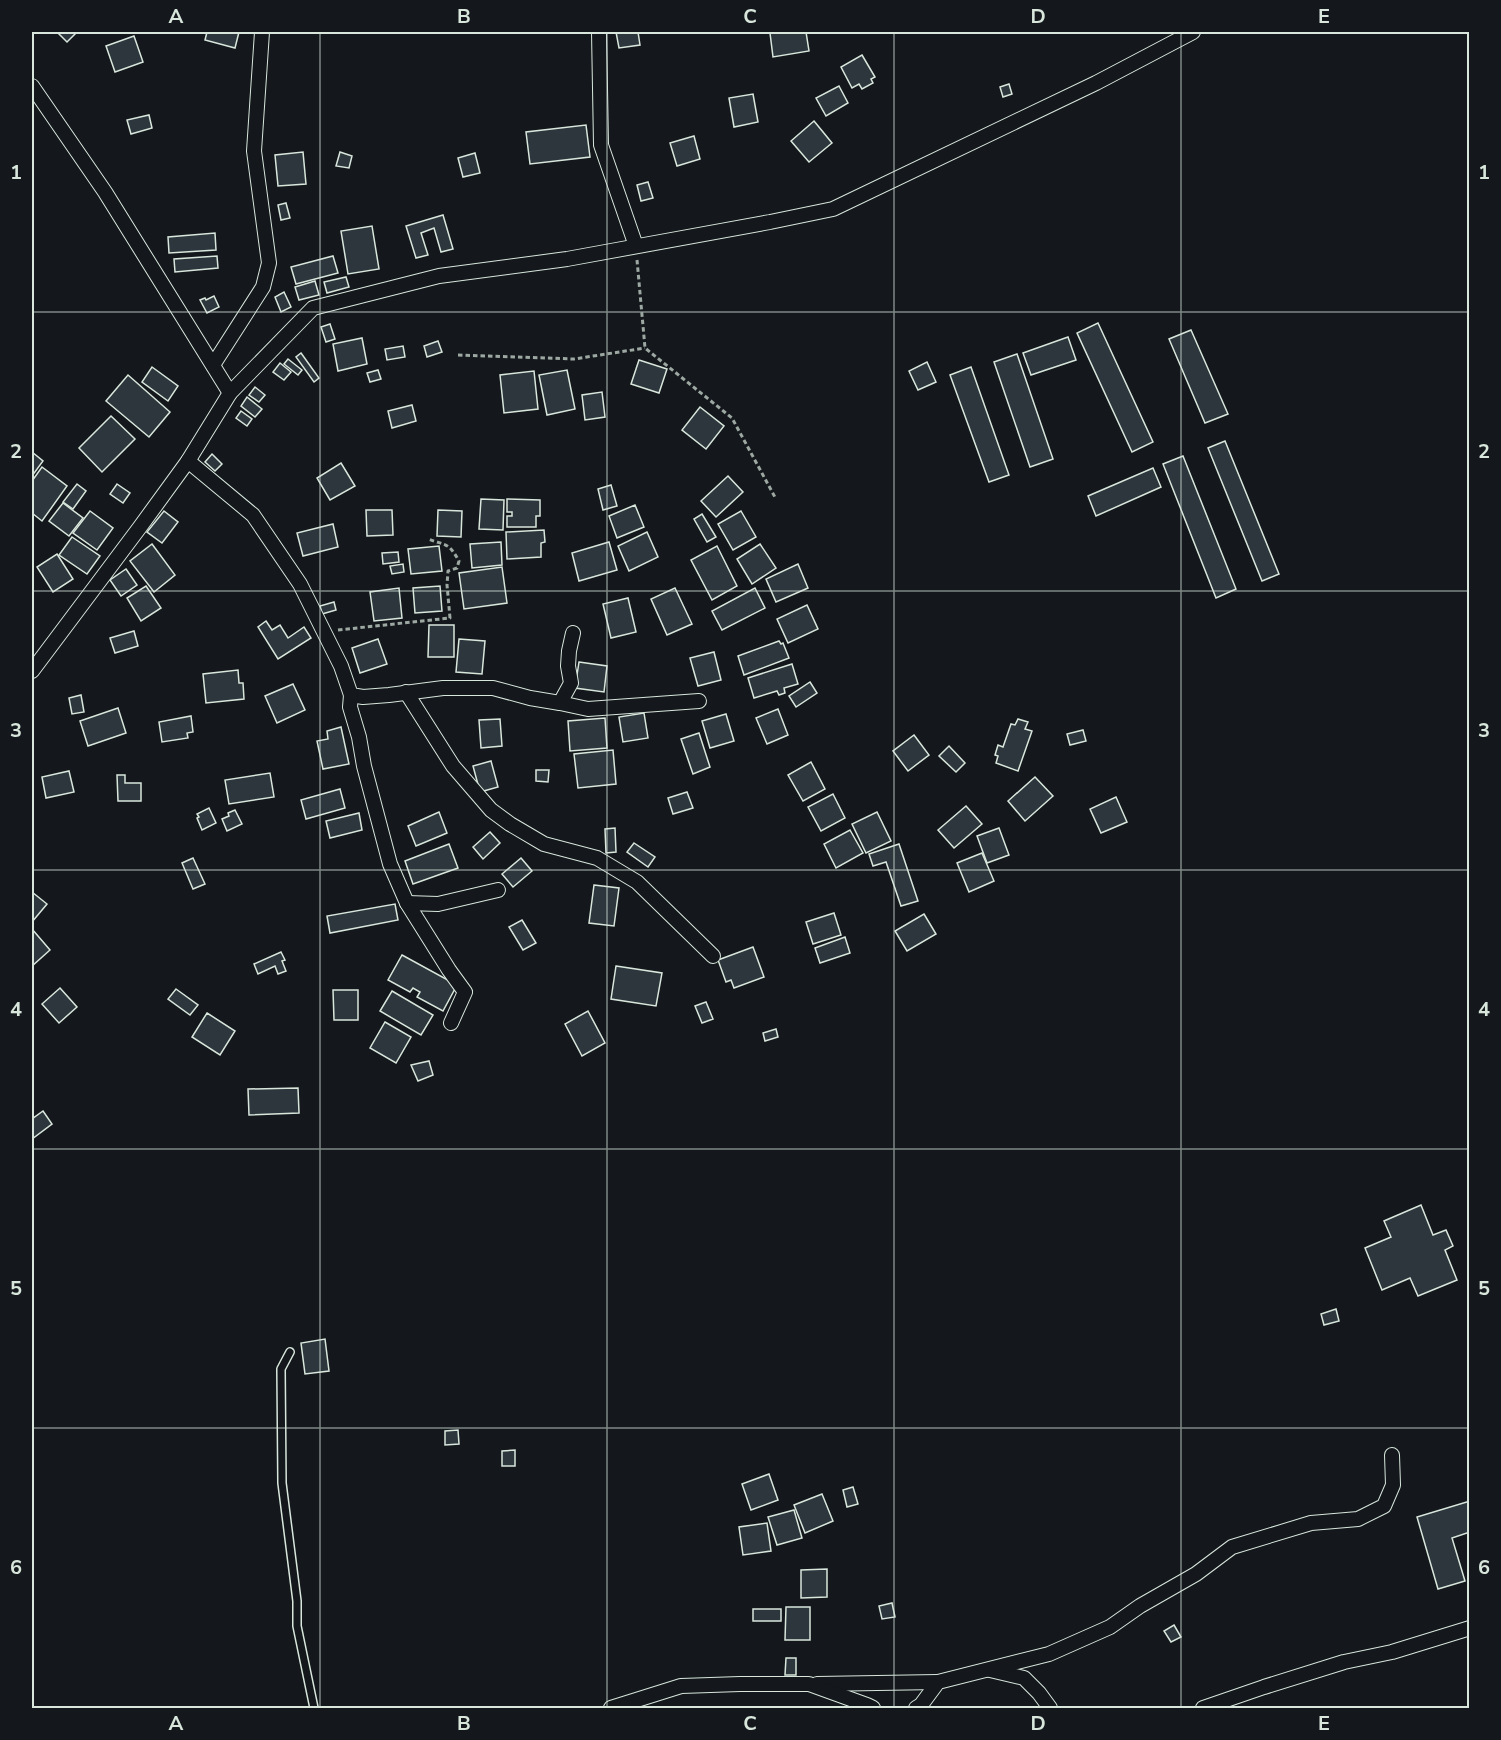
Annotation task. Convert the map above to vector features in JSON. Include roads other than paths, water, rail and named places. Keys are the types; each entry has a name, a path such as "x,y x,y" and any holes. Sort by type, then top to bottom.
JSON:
{"street":[{"path":"213,365 263,287 270,263 254,151 262,32"},
{"path":"599,32 601,145 636,246"},
{"path":"32,672 188,461 230,393 313,308 439,276 567,259 833,209 1096,83 1193,32"},
{"path":"32,86 105,192 230,393"},
{"path":"188,461 253,515 300,584 341,666 351,695 350,707 390,864 407,903 465,992 451,1023"},
{"path":"560,703 571,683 568,666 573,633"},
{"path":"351,695 389,695 443,688 493,688 588,709 699,701"},
{"path":"406,692 453,766 490,810 544,844 597,858 637,882 713,956"},
{"path":"407,903 438,904 498,890"},
{"path":"611,1708 681,1686 938,1682 1049,1654 1110,1627 1140,1606 1196,1574 1232,1547 1311,1523 1359,1519 1384,1506 1393,1485 1392,1455"},
{"path":"1203,1708 1344,1662 1392,1652 1470,1628"},
{"path":"988,1669 1024,1678 1050,1708"},
{"path":"916,1708 921,1705 938,1682"},
{"path":"808,1684 873,1708"}],"lane":[{"path":"290,1352 281,1369 282,1483 297,1601 297,1626 314,1708"}]}
